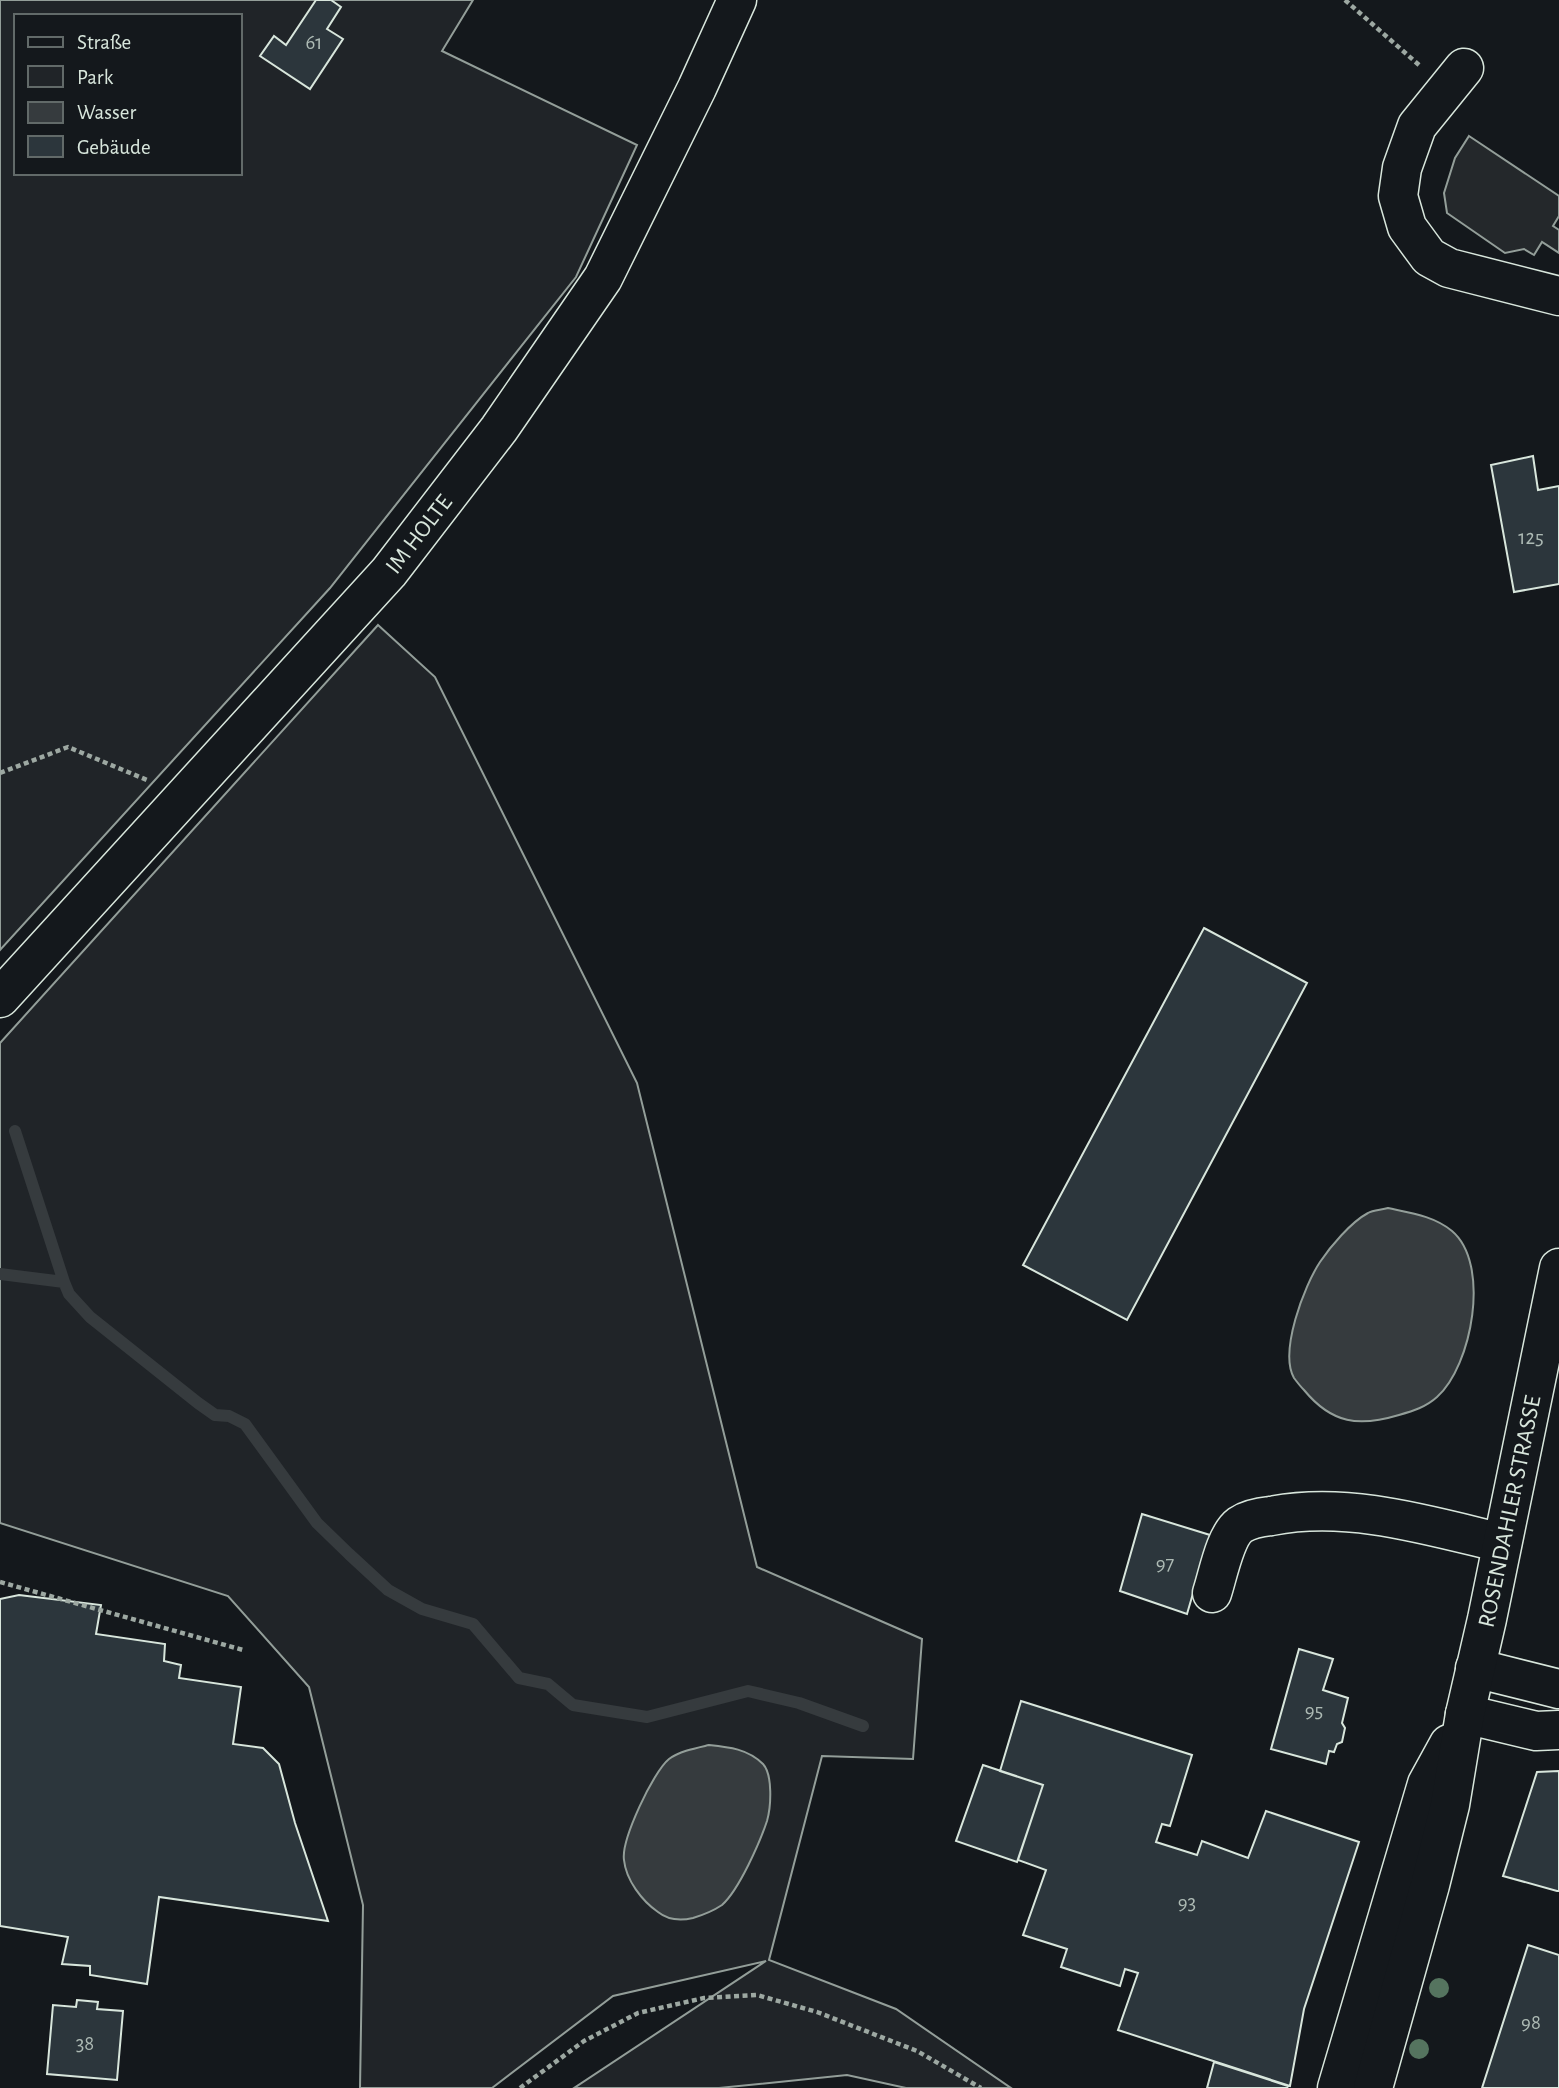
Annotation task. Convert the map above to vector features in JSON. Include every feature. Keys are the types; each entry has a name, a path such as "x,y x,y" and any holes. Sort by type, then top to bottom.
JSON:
{"street":[{"name":"IM HOLTE","path":"0,998 389,572 499,429 603,278 697,88 737,0"},
{"path":"1455,78 1416,126 1402,168 1398,196 1407,227 1429,257 1449,268 1559,296"},
{"name":"ROSENDAHLER STRASSE","path":"1373,2088 1450,1805 1465,1714 1488,1619 1559,1268"},
{"path":"1212,1593 1231,1535 1241,1525 1257,1518 1298,1510 1367,1514 1502,1543"},
{"path":"1475,1668 1559,1689"},
{"path":"1465,1714 1536,1731 1559,1730"},
{"name":"ROSENDAHLER STRASSE","path":"1337,2088 1427,1784 1465,1714"}],"path":[{"path":"1345,0 1455,78"},
{"path":"0,773 68,747 183,797"},
{"path":"0,1582 243,1650"},
{"path":"520,2088 584,2041 638,2013 704,1998 757,1995 817,2012 917,2051 981,2088"}],"green space":[{"path":"0,0 473,0 442,51 637,145 576,277 330,588 0,950"},
{"path":"378,625 435,677 637,1083 757,1567 922,1639 913,1759 822,1756 769,1960 896,2009 1011,2088 906,2088 847,2075 719,2088 574,2088 766,1961 613,1996 492,2088 360,2088 363,1905 309,1687 228,1596 0,1523 0,1043"}],"shaded area":[{"path":"1469,136 1559,196 1559,216 1553,226 1559,230 1559,253 1542,242 1534,255 1524,249 1505,253 1447,213 1444,193 1455,158"}],"water":[{"path":"1388,1208 1430,1218 1452,1231 1464,1246 1471,1266 1474,1290 1472,1315 1460,1363 1437,1397 1419,1408 1385,1419 1347,1420 1325,1410 1294,1378 1290,1367 1291,1336 1307,1287 1324,1256 1341,1235 1361,1217"},
{"path":"709,1745 745,1752 763,1764 770,1783 768,1815 748,1865 729,1898 722,1905 704,1914 688,1919 674,1919 662,1915 641,1896 625,1868 624,1850 639,1807 662,1766 678,1754"}],"building":[{"path":"316,0 331,0 341,7 327,29 343,39 310,89 260,56 274,36 286,45"},
{"path":"1533,456 1538,490 1559,486 1559,584 1514,592 1491,465"},
{"path":"1204,928 1307,983 1127,1320 1023,1265"},
{"path":"1142,1514 1210,1535 1187,1614 1120,1591"},
{"path":"19,1595 101,1605 96,1634 165,1644 164,1661 181,1665 179,1678 241,1687 233,1744 263,1748 279,1764 295,1823 328,1921 159,1897 147,1984 90,1975 90,1966 62,1964 68,1937 0,1926 0,1599"},
{"path":"1299,1649 1333,1659 1323,1690 1348,1698 1342,1723 1345,1728 1342,1742 1337,1744 1334,1752 1329,1751 1326,1764 1271,1749"},
{"path":"1021,1701 1192,1755 1170,1826 1162,1824 1156,1842 1197,1855 1202,1841 1248,1858 1266,1811 1359,1842 1304,2009 1290,2086 1118,2030 1138,1973 1125,1969 1120,1986 1061,1967 1067,1949 1023,1935 1046,1870 1018,1860 1043,1785 1000,1771"},
{"path":"983,1765 1043,1785 1017,1862 956,1841"},
{"path":"1559,1771 1557,1891 1503,1876 1537,1772"},
{"path":"1528,1945 1559,1955 1559,2088 1482,2088"},
{"path":"77,2000 98,2002 97,2009 123,2011 117,2080 47,2074 53,2005 76,2007"},
{"path":"1214,2062 1288,2086 1207,2088"}],"waterway":[{"path":"15,1131 64,1282"},
{"path":"0,1274 64,1282 69,1294 90,1317 198,1403 215,1415 229,1416 245,1424 317,1523 388,1590 422,1609 473,1624 519,1678 548,1684 573,1705 647,1717 748,1691 799,1703 863,1726"}]}
